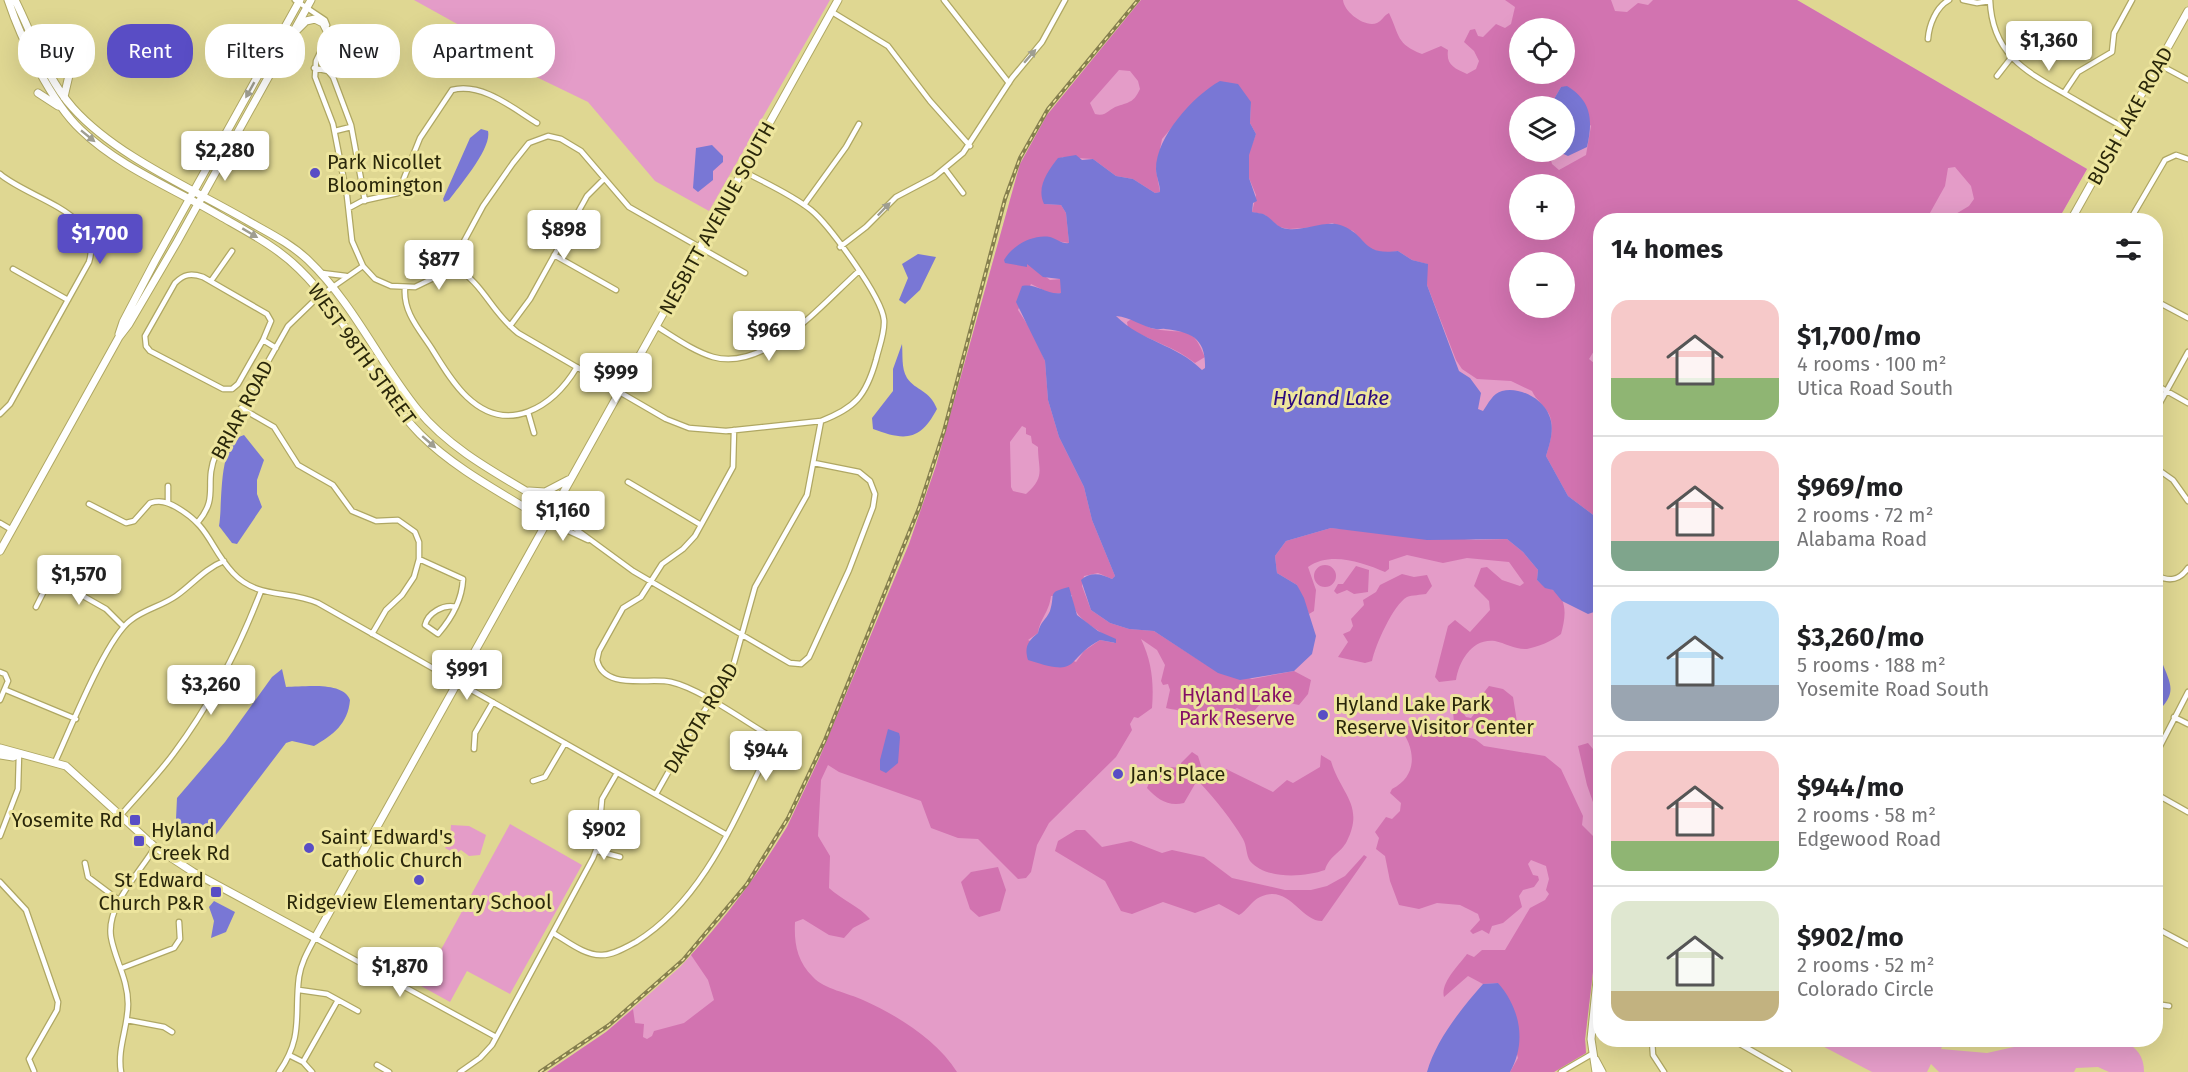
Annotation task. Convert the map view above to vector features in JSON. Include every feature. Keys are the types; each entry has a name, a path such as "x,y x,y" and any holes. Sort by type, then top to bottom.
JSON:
{"street":[{"name":"WEST 98TH STREET","path":"8,0 45,81 80,130 110,154 269,244 298,267 323,294 398,408 420,434 445,456 547,521 589,540"},
{"name":"WEST 98TH STREET","path":"15,0 64,97 95,130 111,143 275,235 320,273 333,286 403,390 433,427 458,447 554,508 562,519 589,540 651,582 790,663 801,664 809,657 849,570 875,500 873,487 865,476 852,470 814,463"},
{"path":"298,24 311,0"},
{"name":"NESBITT AVENUE SOUTH","path":"315,938 838,0"},
{"path":"944,0 1009,83"},
{"path":"840,247 866,227 896,197 945,170 970,146 1009,83 1042,42 1065,0"},
{"path":"1928,39 1929,29 1938,9 1949,0"},
{"path":"1963,0 1977,3 1990,0 1997,34 2011,58 2034,77 2123,127"},
{"path":"2064,93 2078,72 2106,57 2114,49 2114,33 2132,0"},
{"path":"119,336 123,322 298,1 325,20 326,24"},
{"name":"BUSH LAKE ROAD","path":"2075,213 2188,11"},
{"path":"832,12 888,46 930,101 970,146"},
{"path":"2182,22 2188,16"},
{"path":"304,24 309,19 323,24"},
{"path":"1997,76 2011,58"},
{"path":"317,61 314,68 335,131 349,208 352,241 363,266 382,283 405,288 434,280 451,264 497,184 535,140 548,136 561,139 581,151 628,207 744,273"},
{"path":"2158,64 2188,80"},
{"path":"314,68 328,71 333,77 351,127 366,201"},
{"path":"64,97 68,78"},
{"path":"0,551 119,336 129,324 199,203 268,78"},
{"path":"349,208 366,201 398,194 420,138 452,90 469,90 494,97 537,123"},
{"path":"38,93 63,108"},
{"path":"804,205 846,147 859,124"},
{"path":"335,131 351,127"},
{"path":"2134,213 2161,164 2176,155 2188,159"},
{"path":"945,170 963,194"},
{"path":"451,264 481,286 510,326 619,393 677,425 701,431 821,421 849,408 863,393 872,373 882,339 882,308 859,271 819,218 804,205 743,171"},
{"path":"0,414 18,390 92,254 88,231 76,219 1,176"},
{"path":"510,326 524,308 587,196 604,179"},
{"path":"211,281 232,251"},
{"path":"554,255 616,290"},
{"name":"BRIAR ROAD","path":"198,522 210,505 209,482 212,463 295,317 333,286 363,266"},
{"path":"13,269 68,300"},
{"path":"656,326 712,357 744,359 780,342 859,271"},
{"path":"192,273 211,281 267,314 271,321 238,384 232,389 223,389 150,351 146,346 145,336 182,276 192,273"},
{"path":"320,273 330,276 348,276"},
{"path":"405,288 408,313 467,397 487,410 498,413 528,412 543,406 559,394 577,367"},
{"path":"2163,305 2188,318"},
{"path":"263,340 276,348"},
{"path":"2163,397 2188,352"},
{"path":"2163,389 2188,403"},
{"path":"242,408 273,427 298,465 333,485 352,511 368,519 398,520 410,527 419,542 419,559 408,587 386,610 372,634"},
{"path":"528,412 534,433"},
{"name":"DAKOTA ROAD","path":"656,794 696,723 732,670 755,587 807,495 821,421"},
{"path":"553,933 587,952 600,956 628,946 656,927 678,905 710,864 770,748 770,739 765,733 671,681 628,681 611,676 598,665 599,651 623,608 641,597 663,564 690,543 701,525 733,467 734,430"},
{"path":"2163,473 2173,480 2188,501"},
{"path":"525,490 545,492 570,479"},
{"path":"628,482 701,525"},
{"path":"168,486 168,503"},
{"path":"89,504 126,523 134,521 141,510 150,503 168,503 198,522 213,539 224,561 241,581 261,591 308,599 727,835"},
{"path":"0,523 12,530"},
{"path":"419,559 463,579 456,607 452,618 438,634 425,625 437,609 450,605 456,607"},
{"path":"55,762 108,649 123,626 141,613 175,597 204,571 224,561"},
{"path":"2163,579 2172,580 2182,575 2188,567"},
{"path":"36,607 46,586 60,583 106,609 123,626"},
{"path":"120,816 172,756 207,701 243,636 261,591"},
{"path":"0,672 8,677 6,690 0,700"},
{"path":"185,688 207,701"},
{"path":"6,690 76,719"},
{"path":"2163,740 2188,692"},
{"path":"474,749 475,734 493,702"},
{"path":"2174,717 2188,724"},
{"path":"533,781 544,777 565,743"},
{"path":"0,748 55,762 75,772 155,847 193,872 496,1037"},
{"path":"0,755 13,757 19,754"},
{"path":"0,836 18,789 19,754"},
{"path":"460,1072 486,1052 496,1037 597,851 602,800 617,772"},
{"path":"2163,798 2188,812"},
{"path":"121,1072 119,1053 127,1020 128,998 110,927 120,901 155,847"},
{"path":"597,851 620,857"},
{"path":"85,863 88,877 120,901"},
{"path":"0,882 26,910 58,1002 57,1010 29,1059 34,1071"},
{"path":"122,968 174,948 180,939 179,922"},
{"path":"2163,932 2188,945"},
{"path":"279,1072 289,1055 297,1030 301,967 315,938"},
{"path":"298,990 320,991 358,1011"},
{"path":"303,1062 339,1000"},
{"path":"2163,1005 2169,1006"},
{"path":"1593,1016 1592,1054 1596,1072"},
{"path":"127,1020 164,1027 172,1032"},
{"path":"1651,1047 1664,1072"},
{"path":"1745,1047 1789,1072"},
{"path":"1560,1072 1592,1054"},
{"path":"1592,1054 1602,1072"},
{"path":"289,1055 303,1062 312,1072"},
{"path":"376,1065 389,1072"},
{"path":"1772,1072 1775,1065"}],"green space":[{"path":"414,0 830,0 709,211 655,181 588,102 538,78 555,78 555,24 457,24"},
{"name":"Hyland Lake Park Reserve","path":"1141,0 1797,0 2087,169 2062,213 1593,213 1593,971 1585,1039 1586,1053 1554,1072 547,1072 606,1032 680,967 723,920 763,865 787,827 819,759 909,544 936,466 1020,164 1047,115"},
{"path":"1141,0 1343,0 1351,14 1367,23 1377,23 1389,13 1400,38 1407,47 1422,54 1441,46 1448,50 1450,63 1467,74 1476,69 1479,61 1474,51 1464,42 1470,30 1475,29 1478,36 1483,37 1496,24 1505,28 1509,25 1509,84 1575,84 1575,18 1512,18 1515,7 1505,0 1611,0 1615,11 1627,12 1638,3 1648,5 1653,0 1797,0 2087,169 2062,213 1957,213 1969,206 1974,199 1971,186 1955,167 1948,168 1945,186 1930,213 1593,213 1593,352 1589,359 1593,362 1593,515 1568,496 1546,456 1551,435 1551,419 1532,391 1511,381 1477,379 1462,369 1456,360 1427,285 1427,264 1412,260 1398,251 1385,253 1369,249 1353,231 1332,223 1317,227 1289,229 1279,227 1265,215 1252,212 1256,195 1249,178 1248,155 1256,134 1250,123 1251,102 1185,112 1162,139 1156,170 1160,192 1155,193 1133,179 1116,176 1093,159 1062,157 1044,204 1061,205 1066,213 1069,243 1036,238 1027,242 1008,262 1027,266 1027,263 1050,280 1061,279 1061,293 1051,294 1031,284 1018,310 1033,333 1045,361 1048,400 1059,437 1084,487 1092,520 1115,576 1112,579 1098,573 1084,576 1082,586 1091,610 1110,623 1129,629 1154,631 1205,664 1252,679 1294,671 1311,680 1308,694 1299,705 1265,698 1255,710 1248,713 1237,708 1213,713 1166,708 1170,690 1168,684 1163,685 1161,681 1165,665 1157,650 1141,639 1148,656 1151,673 1152,708 1138,718 1134,717 1130,724 1132,730 1116,757 1049,823 1037,845 1031,872 1026,878 1018,879 978,839 958,838 931,828 921,801 839,772 828,765 821,780 818,836 830,856 829,888 870,919 853,928 844,938 829,935 803,919 795,922 795,938 800,958 808,971 823,985 876,1006 915,1030 939,1049 957,1072 547,1072 606,1032 633,1009 635,1023 644,1024 643,1037 647,1039 654,1031 684,1023 714,1000 708,980 691,955 754,877 787,827 819,759 909,544 936,466 1020,164 1047,115","holes":["1119,70 1130,71 1138,81 1140,89 1136,97 1105,114 1095,114 1090,103","1022,426 1026,428 1026,434 1031,436 1032,443 1038,447 1040,472 1036,482 1026,494 1013,491 1011,487 1010,442","1072,595 1073,604 1081,618 1115,643 1100,640 1084,651 1076,662 1028,640 1038,633 1051,596"]},
{"path":"1133,318 1152,328 1186,332 1196,339 1205,357 1195,363 1128,328 1127,322"},
{"path":"1331,528 1476,540 1507,539 1523,552 1538,570 1537,580 1562,599 1564,616 1561,634 1527,649 1495,641 1480,643 1468,652 1460,665 1456,680 1439,682 1435,677 1448,626 1455,620 1470,632 1490,610 1489,601 1474,586 1481,568 1487,567 1502,580 1520,586 1524,583 1509,562 1467,558 1443,563 1407,555 1389,561 1389,569 1385,572 1356,562 1326,560 1308,567 1316,590 1314,611 1309,614 1297,585 1277,573 1275,556 1286,541"},
{"path":"1325,565 1333,568 1336,576 1333,584 1325,587 1317,584 1314,576 1317,568"},
{"path":"1356,566 1369,570 1368,592 1354,594 1347,590 1337,594 1334,591 1338,584 1343,584"},
{"path":"1402,574 1414,577 1427,575 1432,586 1426,594 1407,597 1396,608 1381,636 1372,661 1365,663 1338,657 1348,642 1343,634 1350,631 1353,626 1351,619 1364,605 1363,600 1376,592 1380,585"},
{"path":"1489,686 1503,689 1513,697 1517,722 1510,731 1464,727 1454,723 1453,711 1458,705 1466,717 1471,718 1475,713 1473,706"},
{"path":"1422,722 1432,722 1446,733 1475,739 1484,746 1545,756 1561,769 1583,816 1582,825 1593,836 1593,971 1585,1039 1586,1053 1554,1072 1510,1072 1518,1058 1498,983 1483,984 1468,976 1444,997 1445,986 1451,974 1467,954 1474,957 1482,950 1505,950 1530,908 1545,900 1549,894 1546,890 1549,879 1546,866 1531,860 1528,864 1533,875 1538,876 1539,880 1534,887 1523,890 1519,896 1522,907 1503,923 1492,926 1489,934 1482,930 1473,934 1470,931 1480,920 1478,914 1460,905 1437,903 1419,909 1399,905 1390,881 1385,856 1376,849 1379,838 1375,832 1386,817 1392,819 1400,811 1401,803 1390,793 1406,777 1412,762 1409,745 1400,728 1404,724 1414,728 1421,726"},
{"path":"1588,743 1593,749 1593,802 1587,785 1578,746"},
{"path":"1192,752 1198,756 1203,772 1214,767 1222,771 1226,769 1273,792 1287,780 1293,783 1320,767 1321,755 1331,761 1352,808 1352,829 1347,841 1329,861 1325,870 1286,875 1275,874 1257,867 1250,861 1244,842 1234,825 1201,784 1195,784 1184,803 1178,804 1163,801 1147,788 1153,773 1170,767 1182,768 1181,763"},
{"path":"510,824 582,865 510,994 467,971 450,1002 421,986"},
{"path":"451,825 469,826 486,835 480,855 469,856 461,850 456,854 445,848 450,841"},
{"path":"1076,830 1085,830 1102,847 1131,841 1162,853 1172,850 1204,857 1232,878 1285,890 1311,890 1327,886 1345,876 1364,855 1367,857 1322,921 1307,915 1287,898 1270,894 1257,899 1239,915 1219,904 1195,913 1163,902 1132,914 1121,911 1105,881 1055,851 1058,841"},
{"path":"998,867 1006,890 1000,911 979,917 970,909 961,882 971,872"},
{"path":"1824,1047 1942,1047 1941,1049 1987,1053 2014,1047 2133,1047 2143,1061 2144,1072 2109,1072 2098,1067 2076,1068 2074,1072 1939,1072 1931,1064 1927,1072 1872,1072"}],"water":[{"name":"Hyland Lake","path":"1220,81 1238,84 1251,102 1250,123 1256,134 1249,155 1249,178 1257,201 1253,203 1252,212 1264,214 1278,225 1288,229 1337,224 1351,230 1377,251 1398,251 1412,260 1428,264 1427,285 1459,371 1470,378 1481,393 1478,409 1483,411 1491,399 1502,391 1516,390 1530,395 1546,409 1552,430 1546,456 1568,496 1593,515 1593,612 1588,614 1562,601 1553,590 1545,588 1537,580 1538,570 1523,552 1507,539 1427,540 1331,528 1286,541 1275,556 1277,573 1297,585 1304,598 1316,636 1312,654 1294,671 1240,680 1218,673 1154,631 1129,629 1110,623 1091,610 1081,580 1093,574 1112,579 1115,576 1092,520 1084,487 1059,437 1048,400 1045,361 1016,302 1022,286 1061,293 1060,279 1043,277 1027,264 1027,267 1005,263 1004,260 1017,246 1036,237 1050,237 1069,243 1066,213 1061,205 1044,204 1041,191 1050,168 1058,158 1076,155 1082,160 1093,159 1116,176 1133,179 1155,193 1160,192 1156,169 1162,144 1178,119 1199,97","holes":["1116,316 1151,328 1174,330 1195,338 1203,350 1205,368 1202,370 1181,354 1137,332"]},
{"path":"1567,86 1582,98 1589,112 1590,129 1587,147 1575,153 1575,96 1556,96 1561,87"},
{"path":"481,129 488,131 485,147 467,176 449,200 444,202 443,199 470,138"},
{"path":"712,145 723,156 723,162 713,171 713,180 698,192 693,188 696,148"},
{"path":"918,254 936,257 920,290 905,304 899,300 908,278 902,264"},
{"path":"902,344 903,365 907,378 931,398 937,409 931,420 918,433 911,436 894,435 873,429 872,418 893,391 893,369"},
{"path":"244,435 264,460 257,480 257,494 262,507 237,544 232,543 219,526 225,461 235,440"},
{"path":"1069,587 1077,615 1098,631 1116,639 1116,643 1100,640 1065,667 1028,660 1026,651 1028,645 1038,633 1050,611 1054,592"},
{"path":"2163,665 2171,689 2163,706"},
{"path":"282,669 286,687 322,686 340,690 346,694 350,700 343,722 327,738 314,746 292,741 286,743 215,836 193,836 179,832 176,819 177,798 225,742 272,677"},
{"path":"888,729 899,733 900,737 898,763 886,773 880,770 880,760"},
{"path":"214,901 235,912 226,932 211,938 214,921 209,907"},
{"path":"1498,983 1512,1003 1519,1026 1518,1049 1510,1072 1427,1072 1436,1048 1466,1004 1483,984"}],"railway":[{"path":"540,1072 609,1025 683,960 747,884 788,818 825,740 919,508 944,431 1005,199 1020,158 1048,109 1138,0"}],"place":[{"name":"Park Nicollet Bloomington","path":"315,173"},
{"name":"Hyland Lake Park Reserve Visitor Center","path":"1323,715"},
{"name":"Jan's Place","path":"1118,774"},
{"name":"Yosemite Rd","path":"135,820"},
{"name":"Hyland Creek Rd","path":"139,841"},
{"name":"Saint Edward's Catholic Church","path":"309,848"},
{"name":"Ridgeview Elementary School","path":"419,880"},
{"name":"St Edward Church P&R","path":"216,892"}]}
